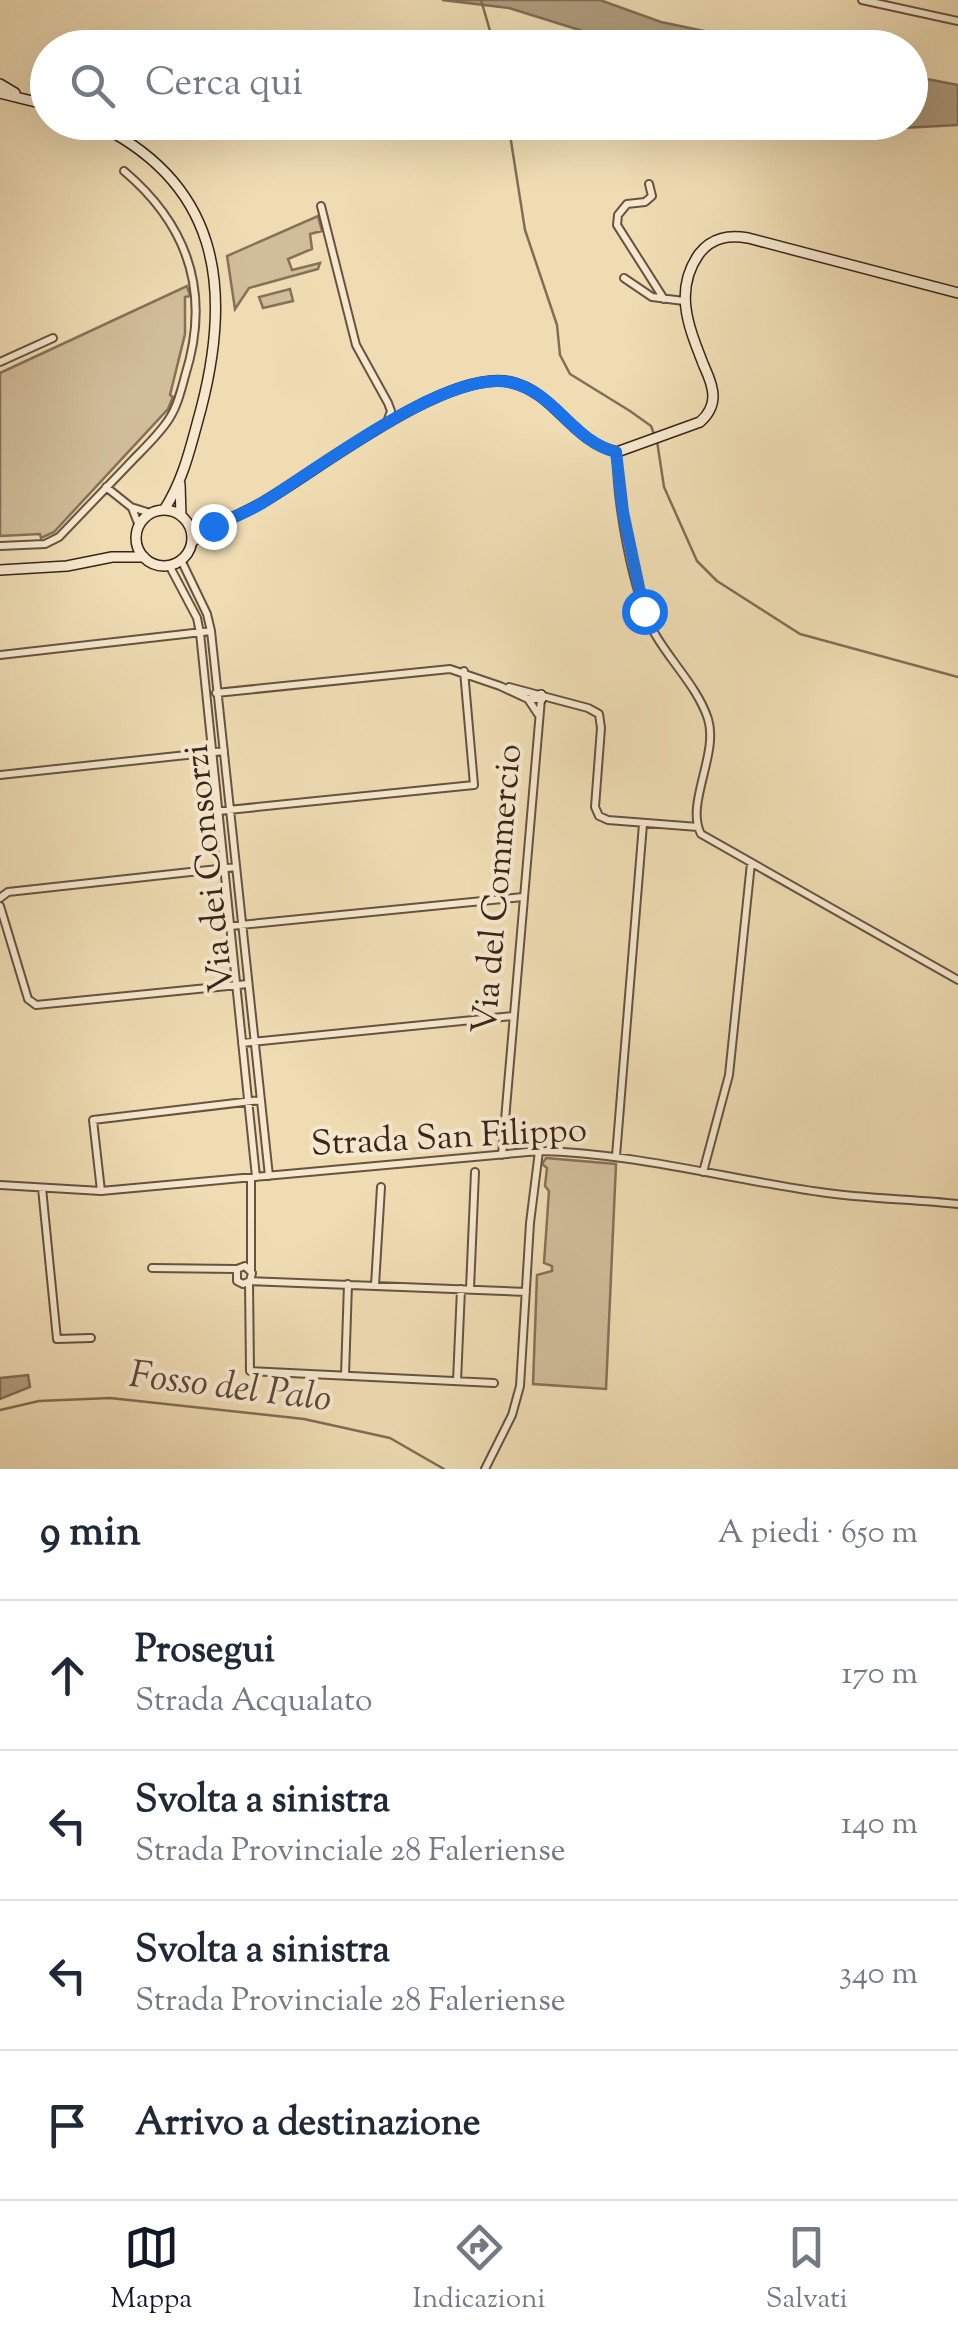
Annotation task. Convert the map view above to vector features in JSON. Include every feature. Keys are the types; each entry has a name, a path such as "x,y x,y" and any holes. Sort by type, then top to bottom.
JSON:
{"main road":[{"path":"0,84 17,95"},
{"path":"0,92 30,99"},
{"path":"123,140 161,170 200,224 211,253 217,302 214,351 180,482 164,510"},
{"path":"0,570 67,566 112,557 144,557 160,565 182,560 192,542 213,526 256,506 384,427 394,409 414,409 467,384 507,382 540,394 586,440 616,452 700,422 714,400 686,321 684,301 688,280 703,249 716,239 733,236 958,293"},
{"path":"180,482 181,516"},
{"path":"144,557 136,542 138,526 150,514 164,510 181,516 188,524 192,542"},
{"path":"188,524 213,526"},
{"path":"112,557 136,542"}],"street":[{"path":"862,0 958,21"},
{"path":"0,546 52,542 172,416 188,368 197,321 192,276 177,232 150,193 124,171"},
{"path":"649,184 652,196 645,202 627,204 618,214 617,225 664,298"},
{"path":"321,206 356,345 394,409"},
{"path":"624,278 652,297 684,301"},
{"path":"0,362 53,338"},
{"path":"616,452 623,512 644,611 710,724 698,827 707,838 958,980"},
{"path":"106,487 131,507 150,514"},
{"path":"131,507 138,526"},
{"name":"Via dei Consorzi","path":"182,560 211,631 269,1176"},
{"name":"Via dei Consorzi","path":"169,565 197,618 200,632 254,1177 250,1279"},
{"path":"0,656 211,631"},
{"path":"206,694 450,669 464,672 474,784 218,810"},
{"name":"Via del Commercio","path":"464,672 528,700 538,715 502,1155"},
{"path":"500,686 599,714 602,722 596,812 608,820 698,827"},
{"path":"528,700 541,697"},
{"path":"538,715 541,697"},
{"path":"0,775 224,752"},
{"path":"616,1156 644,824"},
{"path":"703,1172 729,1075 751,863"},
{"path":"236,867 8,892 0,902 28,999 36,1004 248,984"},
{"path":"230,926 523,897"},
{"path":"242,1043 513,1016"},
{"path":"101,1191 93,1120 261,1100"},
{"path":"485,1469 512,1415 520,1386 540,1152"},
{"name":"Strada San Filippo","path":"0,1185 101,1191 540,1152 616,1156 824,1193 958,1204"},
{"path":"457,1381 475,1172"},
{"path":"375,1285 381,1187"},
{"path":"42,1188 57,1339 91,1338"},
{"path":"236,1270 252,1239"},
{"path":"152,1268 236,1270 250,1279 526,1292"},
{"path":"236,1270 250,1279"},
{"path":"250,1279 250,1371 494,1383"},
{"path":"345,1376 348,1284"}],"shaded area":[{"path":"442,0 600,0 661,22 699,30 580,30 509,8"},
{"path":"928,79 958,85 958,125 928,127"},
{"path":"318,216 322,231 310,234 312,249 288,259 292,270 320,263 318,269 249,288 235,309 227,256"},
{"path":"187,286 190,296 185,297 185,334 168,409 54,532 41,538 40,534 0,536 0,373"},
{"path":"290,289 293,301 263,308 259,297"},
{"path":"546,1158 616,1164 606,1389 533,1384 537,1275 552,1271 552,1266 544,1263 549,1191 545,1186 547,1168 542,1164"},
{"path":"28,1375 30,1387 0,1399 0,1378"}],"waterway":[{"path":"481,0 490,30"},
{"path":"511,140 525,230 557,325 560,355 570,374 630,411 651,426 654,434"},
{"path":"657,441 664,487 697,561 717,581 800,634 958,677"},
{"name":"Fosso del Palo","path":"0,1410 39,1401 110,1398 304,1419 390,1438 444,1469"}],"route":[{"path":"213,526 256,506 414,409 472,383 507,382 540,394 586,440 616,452 623,512 644,611"}]}
